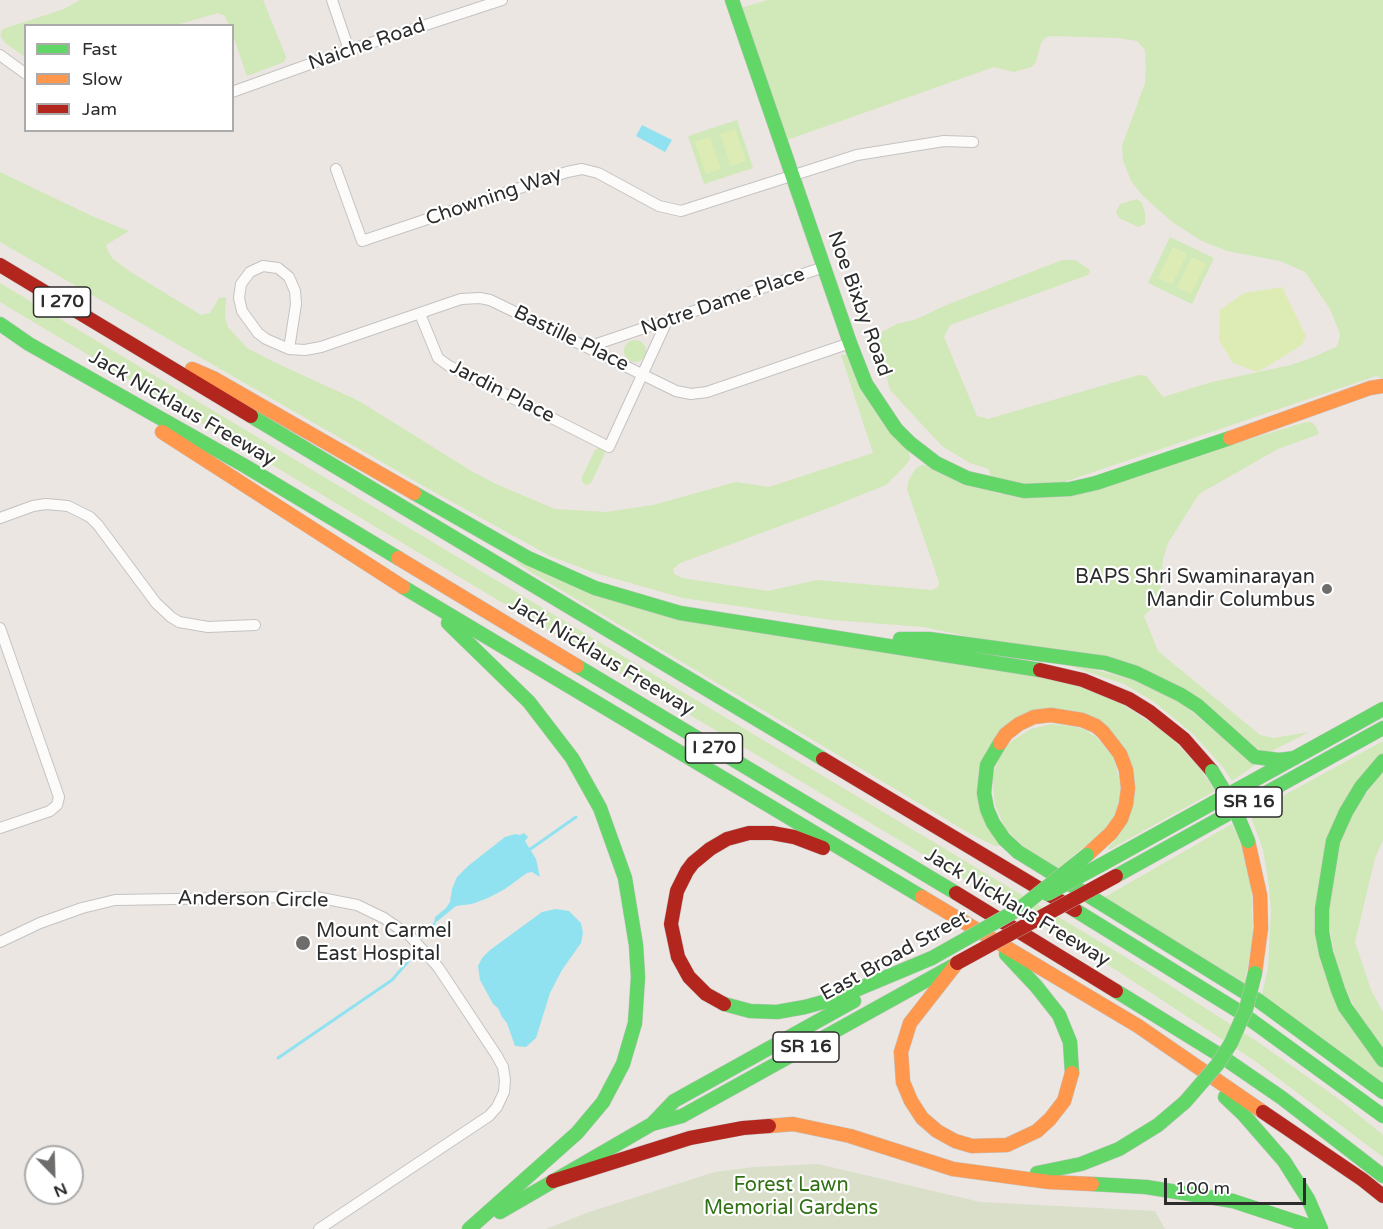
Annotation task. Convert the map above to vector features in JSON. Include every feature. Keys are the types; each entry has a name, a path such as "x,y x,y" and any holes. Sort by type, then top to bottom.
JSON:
{"main road":[{"name":"Noe Bixby Road","path":"732,0 859,368 876,401 896,429 936,463 967,478 991,485 1023,491 1070,489 1096,483 1370,388 1383,386"},
{"name":"Jack Nicklaus Freeway","path":"0,265 1105,928 1240,1012 1383,1116"},
{"name":"Jack Nicklaus Freeway","path":"0,324 29,344 255,472 1019,930 1226,1059 1282,1098 1383,1176"},
{"path":"124,339 215,379 496,541 595,588 680,613 1057,673 1083,680 1129,699 1184,739 1212,771 1234,807 1248,841 1260,895 1261,928 1255,972 1246,1009 1231,1042 1217,1065 1185,1102 1139,1138 1101,1157 1060,1170 987,1174"},
{"path":"29,344 306,527 425,602 1138,1026 1383,1196"},
{"path":"425,602 529,702 563,744 581,773 609,828 625,878 632,911 637,955 636,1023 623,1064 603,1102 577,1133 470,1229"},
{"path":"852,641 929,639 1105,663 1136,673 1181,695 1198,706 1255,757 1279,760 1295,758"},
{"name":"East Broad Street","path":"652,1124 674,1101 1383,709"},
{"path":"1018,909 1088,855 1111,833 1121,819 1128,788 1126,770 1120,754 1103,732 1082,720 1051,715 1034,717 1019,724 1006,734 995,749 985,775 984,793 993,823 1004,839 1018,852 1047,871 1259,1001 1383,1092"},
{"name":"East Broad Street","path":"470,1229 652,1124 682,1116 1383,728"},
{"path":"1383,761 1361,787 1346,812 1333,842 1322,909 1322,932 1326,953 1345,1007 1383,1060"},
{"path":"883,875 794,837 761,832 727,839 701,856 681,881 674,901 671,924 678,957 689,977 716,1000 739,1009 769,1012 805,1007 834,999 932,958"},
{"path":"957,963 910,1023 902,1052 903,1082 922,1118 938,1131 955,1141 972,1146 1007,1145 1037,1131 1064,1101 1072,1077 1072,1053 1066,1030 1050,1001 990,938"},
{"path":"1185,1058 1244,1114 1284,1161 1308,1199 1319,1229"},
{"path":"553,1181 690,1138 743,1128 793,1124 850,1136 922,1161 953,1169 1049,1182 1146,1187 1190,1193 1233,1201 1319,1229"}],"street":[{"path":"332,0 349,50"},
{"name":"Naiche Road","path":"234,91 349,50 502,0"},
{"path":"0,55 24,73"},
{"name":"Chowning Way","path":"336,169 362,241 567,172 582,169 598,173 659,206 681,211 857,155 944,141 973,142"},
{"name":"Bastille Place","path":"289,349 296,304 295,291 290,277 284,272 278,268 263,266 250,272 241,284 239,298 242,311 258,333 289,349 305,350 321,347 461,299 480,298 499,304 676,391 692,394 707,392 850,343"},
{"name":"Notre Dame Place","path":"588,347 824,267"},
{"name":"Jardin Place","path":"420,314 438,358 449,366 609,447 642,374"},
{"path":"642,374 667,321"},
{"path":"0,518 33,506 46,504 69,506 90,517 98,525 156,603 171,617 193,626 255,625"},
{"path":"0,628 58,789 57,805 46,813 0,828"},
{"name":"Anderson Circle","path":"0,942 40,923 82,908 115,900 292,897 316,897 357,905 384,918 410,936 438,967 497,1056 505,1080 504,1092 497,1107 489,1116 320,1229"}],"green space":[{"path":"80,0 263,0 286,57 284,62 247,76 234,39 234,24 229,24 225,16 218,13 180,24 24,24 24,56 5,43 0,35 3,29 64,9"},
{"path":"768,0 1383,0 1383,378 1376,376 1064,482 1025,484 991,478 989,469 970,463 942,446 890,390 877,340 878,334 897,324 917,319 944,306 1062,260 1075,260 1090,270 1088,275 950,325 944,337 977,416 988,419 1139,375 1146,376 1163,397 1212,382 1291,365 1336,347 1340,334 1330,309 1305,272 1280,261 1227,251 1202,241 1172,222 1143,196 1131,181 1123,160 1122,146 1145,83 1145,50 1137,41 1117,38 1051,36 1045,38 1041,43 1036,62 1032,67 1014,72 994,67 787,140 741,8"},
{"path":"737,120 753,168 704,184 688,136"},
{"path":"735,129 746,161 731,166 720,134"},
{"path":"710,137 721,169 706,174 695,142"},
{"path":"0,172 94,217 129,231 106,245 112,258 201,315 210,313 219,298 226,297 225,317 228,327 247,348 359,401 473,472 555,509 606,512 653,505 736,482 769,487 873,453 841,355 847,355 909,451 910,459 886,485 680,563 673,569 674,574 682,578 768,591 817,580 932,590 938,587 939,582 907,489 909,479 916,468 922,465 928,465 1000,494 1155,468 1311,422 1316,426 1319,434 1278,449 1199,494 1168,543 1163,559 1160,600 1144,616 1158,651 1260,735 1274,738 1309,732 1270,752 1262,752 1193,696 988,641 924,627 831,620 683,598 595,573 550,556 427,488 0,242"},
{"path":"1137,199 1142,203 1145,213 1145,224 1138,227 1119,218 1116,212 1120,204"},
{"path":"1170,237 1214,258 1192,304 1148,283"},
{"path":"1173,247 1187,254 1172,284 1158,278"},
{"path":"1192,257 1206,264 1191,294 1177,287"},
{"path":"0,283 1127,958 1255,1040 1340,1100 1383,1135 1383,1157 1255,1061 1116,970 0,302"},
{"path":"1282,287 1306,336 1302,345 1258,372 1233,363 1219,340 1220,310 1244,293"},
{"path":"635,340 643,343 646,351 643,359 635,362 627,359 624,351 627,343"},
{"path":"599,447 605,450 605,453 591,483 586,485 582,482 582,477 595,450"},
{"path":"517,560 561,581 1070,683 1117,701 1167,733 1201,770 1215,791 1109,850 1108,848 1118,836 1122,744 1043,710 984,760 1000,846 995,846 969,833 529,571 516,562"},
{"path":"1070,666 1118,672 1177,699 1255,765 1232,781 1222,766 1193,734 1153,701 1124,684"},
{"path":"1051,724 1077,727 1097,738 1114,758 1122,791 1111,825 1057,869 1025,848 1005,828 995,805 993,789 993,775 1000,755 1012,741 1031,729"},
{"path":"1383,741 1383,755 1350,795 1320,944 1383,1067 1383,1083 1262,994 1268,968 1271,910 1263,850 1250,814"},
{"path":"1383,771 1383,840 1375,858 1355,942 1371,990 1383,1012 1383,1051 1364,1026 1338,974 1327,913 1335,854 1354,810"},
{"path":"1232,824 1240,840 1251,885 1253,934 1245,983 1103,898"},
{"name":"Forest Lawn Memorial Gardens","path":"818,1164 980,1202 1155,1211 1165,1229 546,1229 589,1212 715,1172 755,1167"}],"water":[{"path":"642,125 672,140 665,152 636,136"},
{"path":"524,833 528,837 525,841 536,859 540,877 532,872 527,873 488,898 472,904 456,906 434,924 435,917 450,902 457,877 505,837"},
{"path":"556,909 569,911 581,923 583,933 581,943 562,970 550,993 536,1038 526,1047 515,1046 507,1023 480,980 478,966 490,950 542,912"}],"waterway":[{"path":"529,850 576,817"},
{"path":"428,930 434,924"},
{"path":"278,1058 392,980 411,958"}],"traffic: fast":[{"path":"732,0 866,384 896,429 910,443 936,463 967,478 1024,491 1070,489 1096,483 1230,438"},
{"path":"0,324 29,344 245,466 398,558"},
{"path":"251,416 823,759"},
{"path":"414,493 528,558 595,588 680,613 1040,670"},
{"path":"403,587 922,897"},
{"path":"448,623 529,702 572,758 600,808 625,878 636,945 638,977 635,1023 623,1064 603,1102 577,1133 469,1229"},
{"path":"900,639 929,639 1105,663 1136,673 1181,695 1198,706 1255,757 1279,760 1295,758"},
{"path":"577,666 956,893"},
{"path":"1099,866 1383,709"},
{"path":"1116,876 1383,728"},
{"path":"1000,743 987,765 984,793 993,823 1004,839 1018,852 1259,1001 1383,1092"},
{"path":"1383,761 1361,787 1346,812 1333,841 1322,909 1322,932 1326,953 1338,990 1345,1007 1383,1060"},
{"path":"1212,771 1234,807 1248,841"},
{"path":"932,958 1019,909 1087,855"},
{"path":"1047,894 1099,866"},
{"path":"1075,910 1240,1012 1383,1116"},
{"path":"1006,954 1059,1015 1070,1042 1072,1073"},
{"path":"724,1004 750,1011 777,1012 805,1007 834,999 932,958"},
{"path":"652,1124 682,1116 956,964"},
{"path":"1185,1102 1217,1065 1231,1043 1246,1009 1255,973"},
{"path":"1116,991 1218,1054 1282,1098 1383,1176"},
{"path":"500,1212 652,1124 674,1101 854,1001"},
{"path":"1225,1097 1284,1161 1308,1199 1321,1229"},
{"path":"1037,1173 1081,1164 1119,1149 1158,1125 1185,1102"},
{"path":"1092,1184 1146,1187 1233,1201 1318,1229"}],"traffic: slow":[{"path":"192,369 215,379 414,493"},
{"path":"1230,438 1370,388 1383,386"},
{"path":"162,432 403,587"},
{"path":"398,558 577,666"},
{"path":"1000,743 1006,734 1019,724 1034,717 1051,715 1082,720 1103,732 1120,754 1126,770 1128,788 1126,804 1121,819 1111,833 1087,855"},
{"path":"1248,841 1260,895 1261,928 1255,973"},
{"path":"922,897 1138,1026 1263,1112"},
{"path":"957,963 910,1023 901,1052 903,1082 922,1118 937,1131 955,1141 972,1146 1007,1145 1037,1131 1050,1119 1064,1101 1072,1073"},
{"path":"769,1126 793,1124 850,1136 953,1169 1049,1182 1092,1184"}],"traffic: jam":[{"path":"0,265 251,416"},
{"path":"1040,670 1083,680 1129,699 1150,712 1184,739 1212,771"},
{"path":"823,759 1075,910"},
{"path":"724,1004 706,994 689,977 678,957 671,924 677,891 687,871 710,849 727,839 749,833 772,833 794,837 823,848"},
{"path":"957,963 1116,876"},
{"path":"956,893 1116,991"},
{"path":"1263,1112 1383,1196"},
{"path":"553,1181 690,1138 743,1128 769,1126"}],"place":[{"name":"BAPS Shri Swaminarayan Mandir Columbus","path":"1327,589"},
{"name":"Mount Carmel East Hospital","path":"303,943"}]}
